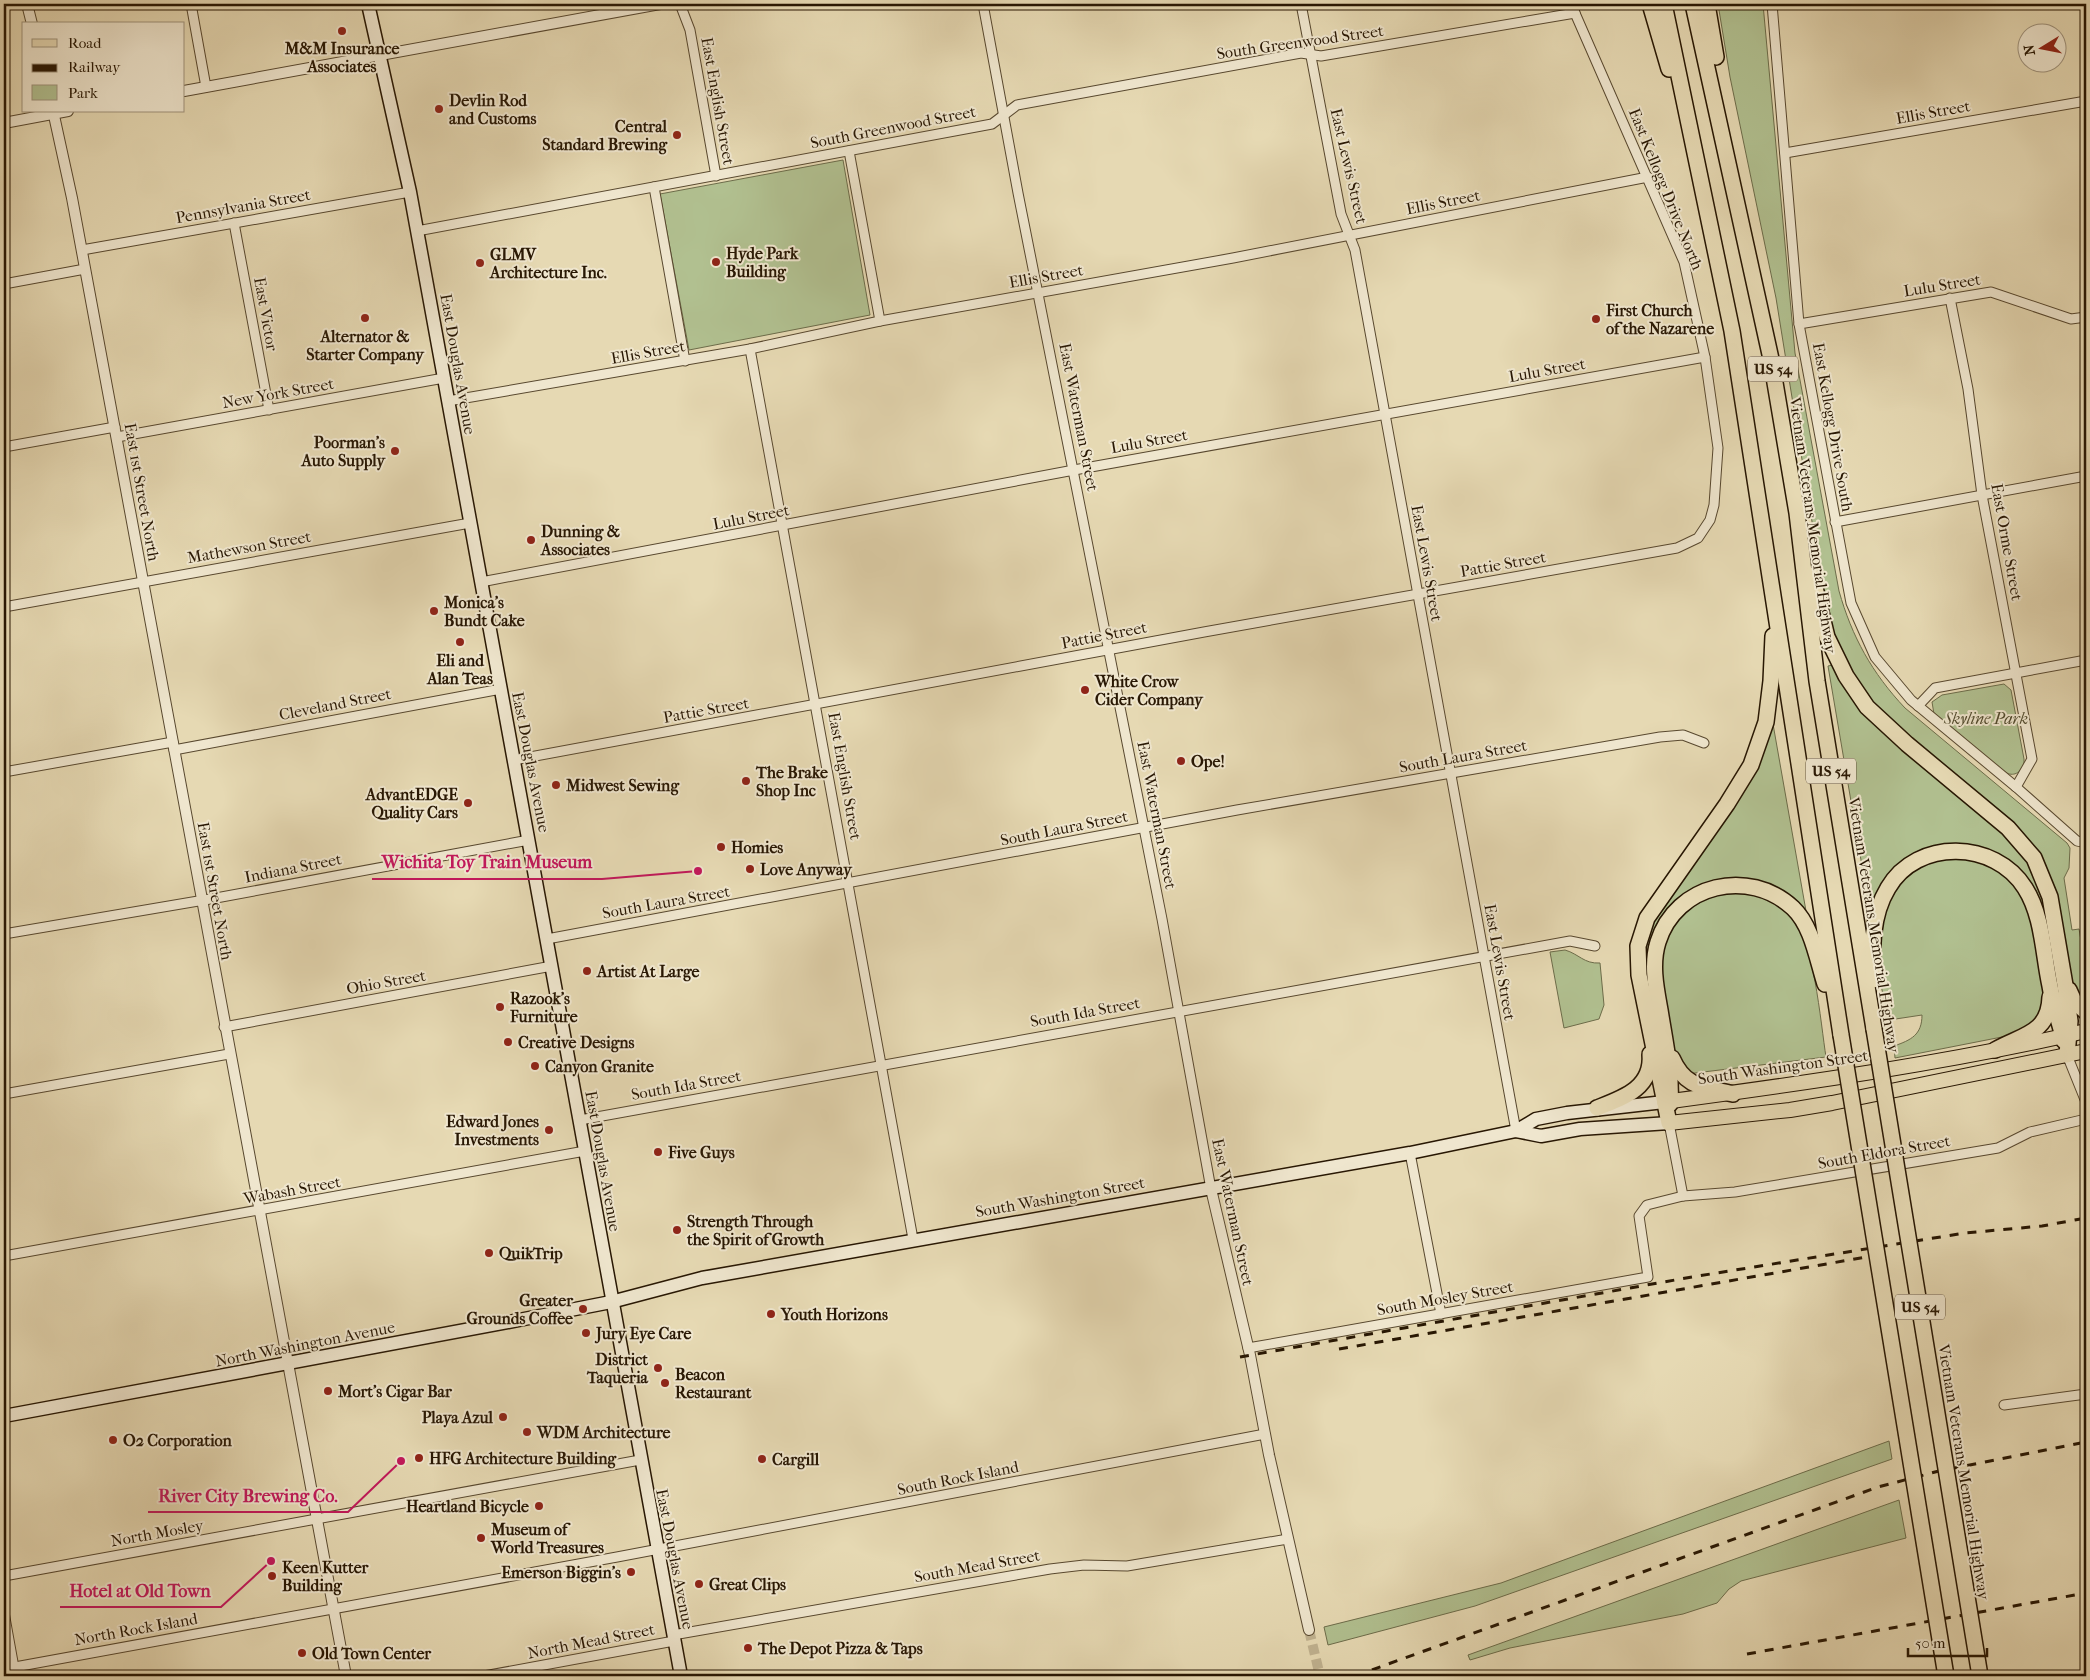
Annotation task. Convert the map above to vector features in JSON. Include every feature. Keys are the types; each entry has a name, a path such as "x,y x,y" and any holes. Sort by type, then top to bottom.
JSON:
{"highway":[{"path":"1650,4 1710,218"},
{"name":"US 54","path":"1664,4 1732,331 1841,1035 1946,1676"},
{"name":"Vietnam Veterans Memorial Highway","path":"1694,4 1771,358 1797,513 1816,681 1980,1676"},
{"path":"1707,4 1744,227"},
{"path":"1797,513 1827,637 1846,676 1867,707 1906,744 2008,828 2034,858 2050,897 2070,1021 2066,1036"},
{"path":"1597,1108 1629,1096 1643,1082 1651,1057 1639,975 1638,946 1647,918 1727,804 1751,765 1766,722 1773,642 1770,569"},
{"path":"1874,1029 1872,943 1878,909 1888,887 1902,871 1929,855 1959,850 1979,854 2001,863 2015,875 2025,888 2034,909 2050,988 2066,1036 2067,1055"},
{"path":"1667,1101 1671,1077 1655,980 1655,959 1658,942 1674,912 1700,892 1727,884 1764,889 1782,900 1802,918 1807,927 1841,1035"},
{"path":"2065,985 2074,1001 2086,1012"},
{"path":"1995,1050 2032,1033 2041,1026 2047,1015 2050,988"},
{"path":"1645,1010 1667,1101 1669,1123"},
{"path":"1665,1042 1677,1070 1684,1078 1693,1084 1733,1094"},
{"path":"1965,1586 1990,1676"},
{"path":"1931,1588 1938,1676"}],"main road":[{"name":"East Douglas Avenue","path":"368,4 410,192 580,1120 656,1550 681,1676"},
{"name":"South Washington Street","path":"611,1302 702,1278 913,1239 1211,1189 1410,1153 1516,1131 1536,1119 1597,1108 1733,1094 1995,1050 2086,1031"},
{"name":"South Washington Street","path":"1516,1131 1541,1136 1580,1130 1790,1110 2086,1051"},
{"name":"North Washington Avenue","path":"4,1416 611,1302"}],"street":[{"path":"27,4 32,22"},
{"path":"191,4 206,88"},
{"path":"185,91 660,4"},
{"name":"East English Street","path":"680,4 690,30 716,176"},
{"name":"East Waterman Street","path":"983,4 1003,115 1144,827 1211,1189 1248,1348 1265,1434 1309,1630"},
{"name":"East Lewis Street","path":"1301,4 1341,214 1355,250 1516,1131"},
{"name":"East Kellogg Drive North","path":"1570,4 1684,262 1705,357 1716,420 1718,474 1712,513 1698,538"},
{"name":"East Kellogg Drive South","path":"1772,4 1799,324 1851,603 1875,657 1918,706 2016,787 2077,841 2086,843"},
{"name":"South Greenwood Street","path":"417,230 992,124 1017,104 1301,54 1321,56 1575,13"},
{"name":"Ellis Street","path":"1785,153 2086,100"},
{"path":"4,123 53,113"},
{"name":"East 1st Street North","path":"53,113 86,269 258,1211 346,1676"},
{"path":"850,151 880,321"},
{"name":"Ellis Street","path":"448,401 686,361 880,321 1349,236 1648,177"},
{"path":"654,187 686,361"},
{"name":"Pennsylvania Street","path":"82,250 410,192"},
{"name":"East Victor","path":"234,223 269,410"},
{"path":"4,284 86,269"},
{"name":"Lulu Street","path":"1799,324 1991,292 2072,319 2086,317"},
{"name":"East Orme Street","path":"1950,298 1968,389 1982,495 2032,759 2016,787"},
{"name":"East English Street","path":"750,349 913,1239"},
{"name":"Lulu Street","path":"481,582 1074,470 1705,357"},
{"name":"New York Street","path":"4,447 269,410 444,378"},
{"path":"1835,522 2086,476"},
{"name":"Mathewson Street","path":"4,607 470,523"},
{"name":"Pattie Street","path":"514,760 1109,649 1677,548 1698,538"},
{"path":"1918,706 1935,688 2086,660"},
{"name":"Cleveland Street","path":"4,772 173,746 501,689"},
{"name":"South Laura Street","path":"547,939 849,884 1144,827 1660,737 1683,735 1704,743"},
{"name":"Indiana Street","path":"4,934 529,840"},
{"name":"South Ida Street","path":"580,1120 1179,1010 1570,941 1595,946"},
{"name":"Ohio Street","path":"224,1027 552,966"},
{"path":"4,1094 230,1054"},
{"path":"2067,1055 2086,1102"},
{"name":"South Eldora Street","path":"1648,1278 1639,1216 1647,1206 1683,1196 1735,1192 1998,1148 2030,1132 2086,1119"},
{"path":"1669,1123 1683,1196"},
{"name":"Wabash Street","path":"4,1256 585,1151"},
{"path":"1410,1153 1441,1314"},
{"name":"South Mosley Street","path":"1248,1348 1648,1278"},
{"path":"2004,1405 2086,1394"},
{"name":"South Rock Island","path":"656,1550 1265,1434"},
{"name":"North Mosley","path":"4,1576 640,1460"},
{"name":"South Mead Street","path":"673,1638 1050,1568 1084,1565 1127,1566 1288,1539"},
{"name":"North Rock Island","path":"11,1670 656,1550"},
{"path":"4,1615 11,1670"},
{"name":"North Mead Street","path":"484,1676 673,1638"}],"green space":[{"path":"1718,4 1763,4 1795,353 1839,591 1844,608 1864,654 1893,695 1905,708 2067,843 2070,848 2069,868 2064,878 2072,930 2079,929 2082,946 2086,946 2086,1007 2074,991 2045,868 1877,712 1852,679 1828,621 1776,298 1730,77"},
{"path":"843,160 870,315 689,350 660,194"},
{"path":"1833,665 1852,698 1865,714 1997,827 2027,861 2039,884 2048,918 2044,919 2011,865 1921,854 1874,909 1869,907 1828,666"},
{"name":"Skyline Park","path":"2004,684 2011,690 2024,759 2024,767 2014,774 2008,774 2002,770 1934,714 1932,702 1942,695"},
{"path":"1773,724 1806,911 1803,912 1770,887 1685,897 1648,980 1645,980 1643,958 1647,930 1745,789 1762,756"},
{"path":"1949,857 1966,857 1985,863 2003,872 2021,892 2036,936 2044,998 2041,1012 2030,1025 2012,1035 1895,1058 1894,1046 1910,1039 1918,1032 1922,1015 1889,1020 1878,967 1881,927 1886,912 1892,897 1900,885 1910,874 1923,865"},
{"path":"1753,890 1790,912 1798,922 1805,938 1815,980 1826,1057 1687,1074 1675,1059 1659,967 1666,936 1682,913 1709,895"},
{"path":"1565,950 1590,962 1600,963 1604,1005 1599,1019 1564,1028 1550,952"},
{"path":"1889,1441 1892,1459 1475,1606 1328,1645 1324,1627 1501,1583"},
{"path":"1899,1500 1906,1538 1741,1581 1729,1589 1717,1603 1683,1614 1510,1648 1470,1660 1468,1655"}],"tunnel":[{"path":"1309,1630 1320,1676"}],"railway":[{"path":"1240,1357 1692,1277 1965,1233 2042,1226 2086,1218"},
{"path":"1339,1349 1872,1256"},
{"path":"1355,1676 1878,1487 1939,1471 2086,1442"},
{"path":"1747,1654 2086,1593"}],"place":[{"name":"M&M Insurance Associates","path":"342,31"},
{"name":"Devlin Rod and Customs","path":"439,109"},
{"name":"Central Standard Brewing","path":"677,135"},
{"name":"Hyde Park Building","path":"716,262"},
{"name":"GLMV Architecture Inc.","path":"480,263"},
{"name":"Alternator & Starter Company","path":"365,318"},
{"name":"First Church of the Nazarene","path":"1596,319"},
{"name":"Poorman's Auto Supply","path":"395,451"},
{"name":"Dunning & Associates","path":"531,540"},
{"name":"Monica's Bundt Cake","path":"434,611"},
{"name":"Eli and Alan Teas","path":"460,642"},
{"name":"White Crow Cider Company","path":"1085,690"},
{"name":"Ope!","path":"1181,761"},
{"name":"The Brake Shop Inc","path":"746,781"},
{"name":"Midwest Sewing","path":"556,785"},
{"name":"AdvantEDGE Quality Cars","path":"468,803"},
{"name":"Homies","path":"721,847"},
{"name":"Love Anyway","path":"750,869"},
{"name":"Wichita Toy Train Museum","path":"698,871"},
{"name":"Artist At Large","path":"587,971"},
{"name":"Razook's Furniture","path":"500,1007"},
{"name":"Creative Designs","path":"508,1042"},
{"name":"Canyon Granite","path":"535,1066"},
{"name":"Edward Jones Investments","path":"549,1130"},
{"name":"Five Guys","path":"658,1152"},
{"name":"Strength Through the Spirit of Growth","path":"677,1230"},
{"name":"QuikTrip","path":"489,1253"},
{"name":"Greater Grounds Coffee","path":"583,1309"},
{"name":"Youth Horizons","path":"771,1314"},
{"name":"Jury Eye Care","path":"586,1333"},
{"name":"District Taqueria","path":"658,1368"},
{"name":"Beacon Restaurant","path":"665,1383"},
{"name":"Mort's Cigar Bar","path":"328,1391"},
{"name":"Playa Azul","path":"503,1417"},
{"name":"WDM Architecture","path":"527,1432"},
{"name":"O2 Corporation","path":"113,1440"},
{"name":"HFG Architecture Building","path":"419,1458"},
{"name":"Cargill","path":"762,1459"},
{"name":"River City Brewing Co.","path":"401,1461"},
{"name":"Heartland Bicycle","path":"539,1506"},
{"name":"Museum of World Treasures","path":"481,1538"},
{"name":"Hotel at Old Town","path":"271,1561"},
{"name":"Emerson Biggin's","path":"631,1572"},
{"name":"Keen Kutter Building","path":"272,1576"},
{"name":"Great Clips","path":"699,1584"},
{"name":"The Depot Pizza & Taps","path":"748,1648"},
{"name":"Old Town Center","path":"302,1653"}]}
